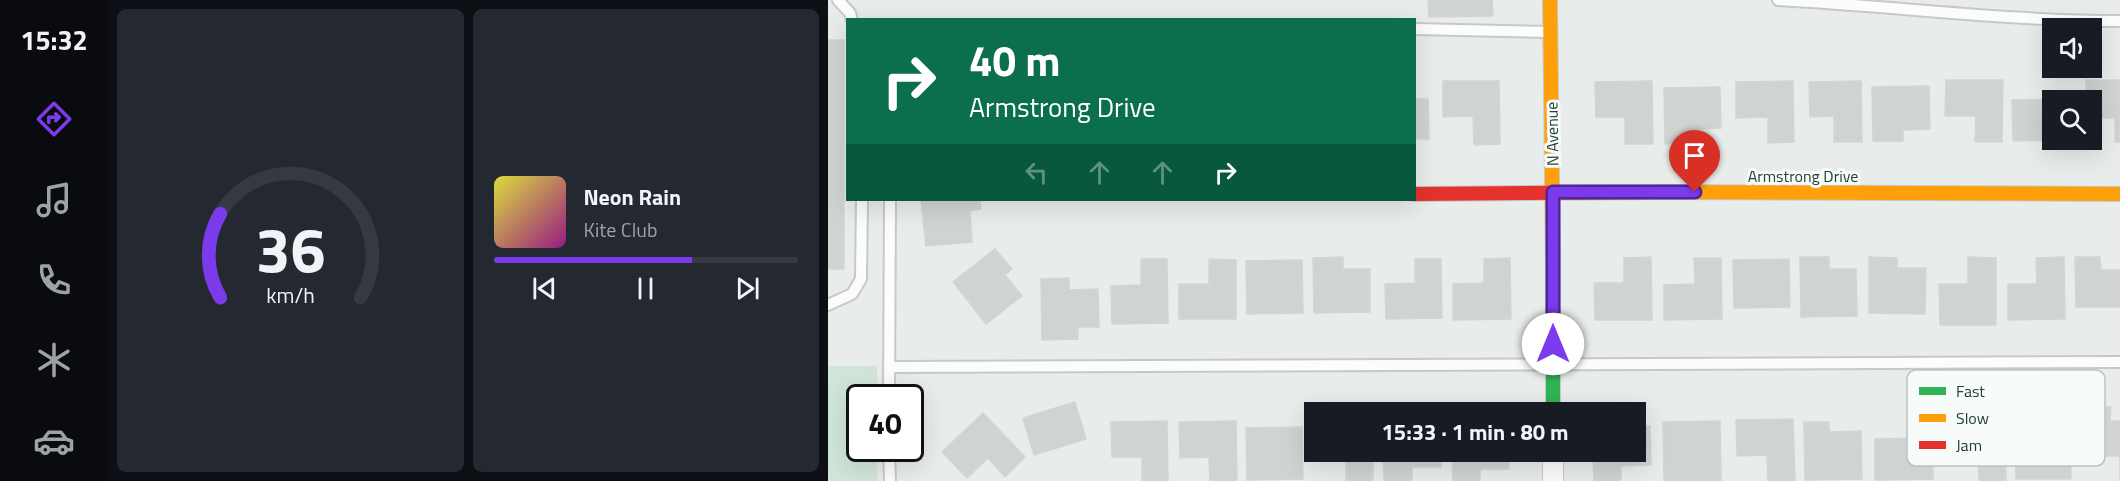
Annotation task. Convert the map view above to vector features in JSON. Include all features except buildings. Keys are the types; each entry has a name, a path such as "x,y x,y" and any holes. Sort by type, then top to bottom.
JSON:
{"street":[{"name":"N Avenue","path":"1550,0 1553,402"},
{"name":"Armstrong Drive","path":"1416,194 1553,192 2120,194"},
{"path":"1553,462 1553,481"}],"lane":[{"path":"838,0 850,13 851,18"},
{"path":"1778,0 1841,3 2046,21 2120,21"},
{"path":"1416,29 1551,32"},
{"path":"828,305 852,294 861,279 862,201"},
{"path":"889,384 890,201"},
{"path":"889,367 2120,362"},
{"path":"889,462 890,481"}],"green space":[{"path":"828,366 877,366 877,384 846,384 846,462 877,462 877,481 828,481"}],"traffic: fast":[{"path":"1553,268 1553,402"}],"traffic: slow":[{"path":"1550,0 1553,268"},
{"path":"1662,192 2120,194"}],"traffic: jam":[{"path":"1416,194 1662,192"}],"route":[{"path":"1553,344 1553,192 1695,192"}]}
